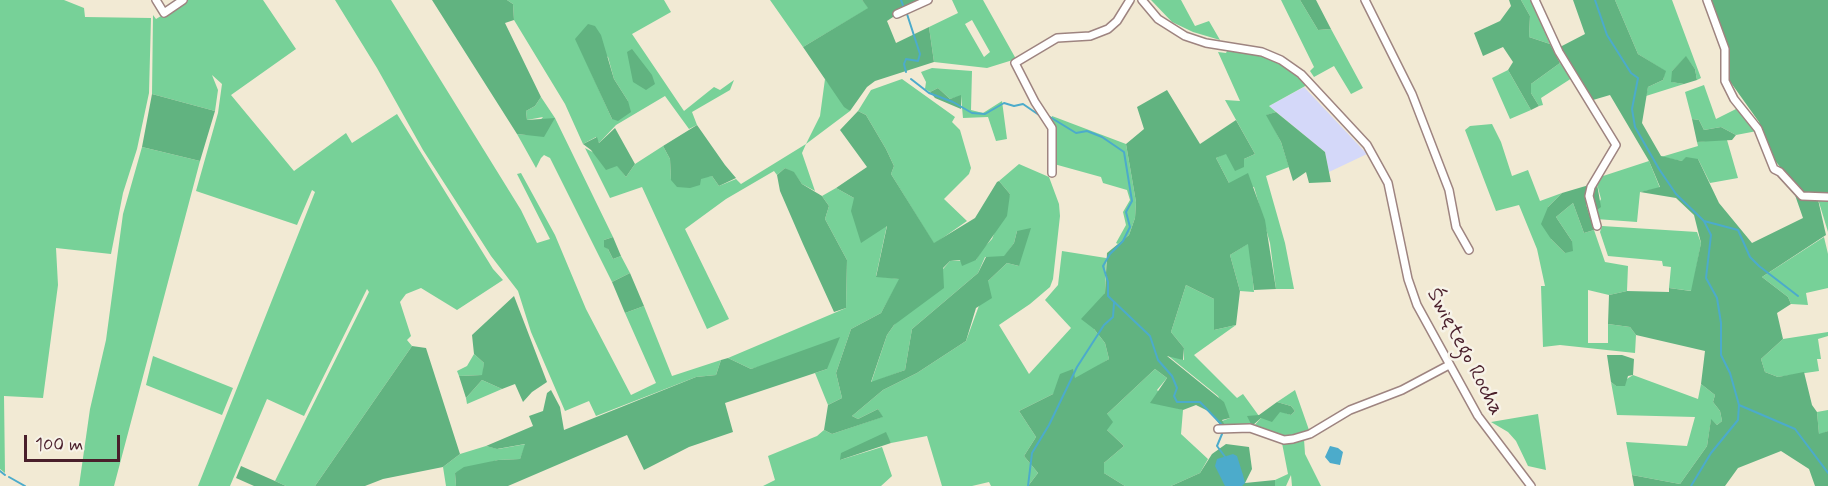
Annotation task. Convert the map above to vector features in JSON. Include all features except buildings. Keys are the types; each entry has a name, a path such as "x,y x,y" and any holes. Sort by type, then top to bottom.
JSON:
{"street":[{"path":"156,0 164,13 183,0"},
{"path":"897,14 928,0"},
{"path":"1052,173 1052,128 1035,102 1015,63 1057,38 1090,36 1108,29 1117,21 1130,0"},
{"name":"Świętego Rocha","path":"1142,0 1158,19 1185,36 1206,43 1262,52 1291,66 1367,145 1388,183 1412,292 1478,417 1532,486"},
{"path":"1365,0 1412,94 1449,190 1456,227 1469,250"},
{"path":"1535,0 1559,52 1616,145 1591,187 1589,196 1597,226"},
{"path":"1707,0 1725,49 1725,81 1734,99 1758,129 1773,169 1780,172 1802,196 1828,197"},
{"path":"1218,429 1250,428 1284,440 1293,439 1315,431 1350,410 1402,390 1449,365"}],"shaded area":[{"path":"1304,87 1367,154 1329,172 1325,152 1269,106"}],"green space":[{"path":"0,0 64,0 84,8 85,17 151,18 149,93 137,149 123,193 111,254 56,248 58,285 43,398 4,396 5,473 0,469"},
{"path":"188,0 263,0 296,49 231,95 294,171 346,133 352,143 397,114 493,269 503,280 457,310 421,288 406,294 400,302 411,336 407,340 412,346 315,486 286,486 275,481 369,292 367,289 304,416 267,399 230,486 198,486 315,192 312,190 297,225 196,191 218,113 222,84 212,75 218,90 215,111 152,94 153,15 156,19"},
{"path":"335,0 391,0 521,210 537,243 550,239 517,174 521,173 555,235 586,309 631,395 656,383 625,313 644,306 672,376 721,360 716,375 696,377 596,416 589,401 565,411 531,332 518,291 491,256 423,150 377,68"},
{"path":"432,0 507,0 513,4 514,20 505,23 541,97 535,106 526,111 527,120 555,118 544,137 517,134"},
{"path":"507,0 664,0 671,12 632,34 684,111 714,87 720,90 734,80 730,90 692,112 697,125 689,129 665,96 616,125 599,143 596,137 583,144 565,104 514,20 513,4","holes":["576,39 608,57 614,79 628,101 612,119"]},
{"path":"770,0 862,0 869,8 803,47"},
{"path":"862,0 921,0 895,11 893,17 887,21 896,43 929,27 934,62 875,81 867,87 850,111 844,107 803,47 868,8"},
{"path":"952,0 983,0 1016,59 987,68 934,62 929,27 958,13","holes":["972,20 990,52 984,57 965,24"]},
{"path":"1151,0 1181,0 1195,26 1209,21 1220,40 1193,32 1172,22"},
{"path":"1281,0 1300,0 1318,30 1331,29 1363,88 1351,94 1334,66 1314,77 1310,71 1314,67"},
{"path":"1300,0 1316,0 1331,29 1318,30"},
{"path":"1509,0 1521,0 1530,16 1529,37 1550,44 1560,63 1531,84 1531,93 1539,106 1531,110 1508,70 1513,62 1503,47 1483,56 1474,33 1500,21 1511,6"},
{"path":"1521,0 1531,0 1550,44 1529,37 1530,16"},
{"path":"1573,0 1615,0 1638,54 1666,71 1663,80 1648,87 1642,123 1661,156 1682,161 1686,157 1698,159 1719,203 1752,243 1803,218 1795,195 1799,190 1772,157 1759,122 1729,80 1710,0 1828,0 1828,194 1817,195 1826,235 1762,277 1788,297 1791,304 1777,313 1783,339 1761,359 1765,372 1778,377 1804,372 1812,405 1817,412 1819,434 1828,431 1828,486 1815,486 1809,469 1781,451 1738,468 1725,486 1634,486 1632,475 1680,484 1707,446 1711,419 1717,425 1722,421 1720,411 1713,402 1715,395 1701,384 1705,351 1636,335 1630,327 1608,324 1609,295 1627,291 1669,292 1669,288 1691,291 1701,243 1694,215 1676,198 1640,192 1660,187 1649,161 1610,95 1593,100 1560,47 1585,34"},
{"path":"1615,0 1672,0 1701,78 1697,80 1695,69 1686,57 1672,71 1672,82 1684,84 1646,96 1648,87 1663,80 1665,71 1638,54"},
{"path":"588,24 595,26 601,35 614,79 628,101 631,112 618,121 612,119 575,39"},
{"path":"632,49 652,75 655,84 646,90 633,82 627,52"},
{"path":"1228,49 1272,59 1282,64 1307,85 1269,106 1276,112 1267,115 1281,142 1289,167 1266,176 1285,243 1294,289 1276,289 1270,243 1254,187 1229,183 1216,158 1226,153 1244,159 1255,154 1225,100 1240,101 1218,52 1226,53"},
{"path":"1686,56 1695,69 1697,80 1684,84 1671,82 1672,71"},
{"path":"1560,63 1572,78 1541,98 1543,105 1539,106 1531,93 1531,84"},
{"path":"932,68 972,71 971,110 983,113 1002,101 1007,139 996,141 988,117 963,118 961,96 950,99 938,88 930,92 925,89 926,82 921,72"},
{"path":"1508,70 1531,110 1510,119 1492,78"},
{"path":"825,79 850,111 806,144 820,116"},
{"path":"902,79 955,117 952,122 960,130 971,168 969,174 944,199 967,221 934,244 891,174 894,166 886,149 866,115 858,111 871,90"},
{"path":"1704,85 1716,119 1738,108 1757,131 1736,135 1721,127 1704,130 1699,120 1692,119 1685,92"},
{"path":"938,88 950,99 961,95 961,109 935,98 930,92"},
{"path":"1167,90 1200,144 1236,120 1255,154 1244,159 1244,167 1235,171 1226,154 1216,158 1229,183 1248,173 1265,220 1276,289 1254,290 1248,244 1230,255 1240,291 1236,325 1214,330 1214,299 1186,285 1171,332 1184,348 1183,360 1167,356 1224,402 1230,418 1222,420 1225,425 1221,426 1210,412 1196,405 1183,410 1150,403 1167,378 1155,369 1107,414 1113,422 1107,430 1124,446 1104,463 1104,473 1125,486 1028,486 1038,473 1024,456 1036,437 1019,411 1053,394 1060,374 1073,369 1075,378 1109,359 1105,343 1094,329 1081,319 1105,293 1107,253 1129,235 1135,218 1136,202 1126,144 1144,129 1137,107"},
{"path":"152,94 215,111 200,161 142,147"},
{"path":"541,97 555,118 613,237 604,240 613,259 621,256 630,273 612,282 550,158 544,155 536,168 517,134 527,135 543,117 527,120 526,111 535,106"},
{"path":"858,111 866,115 886,149 894,166 891,174 934,243 975,218 997,182 999,181 1010,194 1007,216 976,260 962,266 960,260 950,261 943,268 944,288 894,325 887,335 871,382 905,370 912,329 978,273 986,257 1004,256 1014,243 1017,231 1031,228 1019,266 1007,263 988,281 992,298 976,308 966,341 917,373 883,390 852,416 858,419 878,409 883,417 832,434 824,430 828,405 842,398 836,373 851,329 881,313 899,279 876,277 887,226 861,243 851,211 854,198 836,188 867,167 840,130"},
{"path":"1276,112 1325,152 1331,182 1309,183 1306,172 1293,181 1281,142 1266,115"},
{"path":"1052,116 1126,144 1136,202 1135,218 1129,235 1118,244 1116,243 1126,225 1123,212 1130,200 1127,190 1103,183 1101,177 1054,164"},
{"path":"1692,119 1699,120 1704,130 1721,127 1736,135 1732,140 1697,142"},
{"path":"1492,124 1501,142 1512,176 1528,170 1540,201 1562,193 1548,207 1551,239 1565,253 1572,241 1556,217 1573,203 1584,233 1594,230 1605,262 1628,266 1627,291 1609,295 1588,290 1588,343 1608,343 1608,324 1630,327 1636,335 1635,353 1560,345 1543,347 1541,286 1545,286 1537,249 1519,205 1496,211 1465,130 1470,126"},
{"path":"697,125 736,178 719,186 712,176 701,179 700,185 690,188 677,187 671,180 670,159 663,146"},
{"path":"615,128 635,164 626,177 617,166 606,170 591,150 583,144 597,137 599,143"},
{"path":"1727,140 1738,178 1710,183 1698,159 1682,161 1661,157 1698,146 1697,142"},
{"path":"806,144 802,153 815,191 802,184 794,173 785,168 777,175 774,171 726,199 685,229 729,319 707,329 642,187 610,198 585,148 617,165 626,177 635,164 663,146 670,159 671,180 712,176 719,186 736,179 741,184"},
{"path":"142,147 200,161 114,486 79,486 90,409 106,340 123,214"},
{"path":"1649,161 1660,188 1640,192 1637,222 1596,219 1594,212 1601,199 1597,184 1600,177"},
{"path":"1019,164 1049,177 1059,204 1060,216 1053,279 1050,287 999,325 1029,374 1071,328 1045,300 1058,285 1062,251 1106,258 1105,293 1094,329 1105,343 1109,359 1053,394 1019,411 1036,437 1024,456 1038,473 1028,486 991,486 989,482 972,486 942,486 927,436 891,443 885,433 840,460 882,447 892,476 881,486 763,486 775,480 768,456 817,436 824,430 832,434 882,417 878,409 858,419 852,416 883,390 917,373 966,341 988,281 1007,263 1019,266 1017,231 1014,243 1004,257 985,257 978,273 912,329 905,370 871,383 887,335 894,325 950,261 976,260 992,239 1010,194 999,181"},
{"path":"785,168 794,172 802,184 822,196 829,206 825,219 847,260 846,308 834,312 803,244 780,191 777,175"},
{"path":"1597,184 1601,207 1594,212 1591,195"},
{"path":"1589,185 1586,204 1594,230 1584,233 1573,203 1556,217 1572,241 1573,251 1565,253 1551,239 1541,224 1548,207 1562,193"},
{"path":"836,188 854,198 887,225 876,276 900,279 881,313 851,329 836,373 842,398 828,405 815,373 827,369 776,362 751,369 728,358 846,308 847,260 825,219 829,206 822,196"},
{"path":"1818,199 1828,199 1828,232"},
{"path":"1602,226 1697,232 1701,243 1692,291 1669,288 1671,267 1663,266 1662,261 1608,256 1600,232"},
{"path":"613,237 621,256 613,259 608,249 604,247 604,240"},
{"path":"1824,237 1828,254 1828,288 1806,293 1808,305 1791,304 1788,297 1762,277"},
{"path":"1249,243 1254,292 1240,291 1230,255"},
{"path":"630,273 644,306 625,313 612,282"},
{"path":"1186,285 1214,299 1214,330 1236,325 1194,355 1237,398 1243,394 1259,416 1252,426 1225,425 1222,421 1230,418 1218,396 1166,354 1184,360 1184,348 1171,332"},
{"path":"514,296 547,382 532,392 523,402 515,384 502,389 482,380 466,398 459,376 482,375 484,363 474,354 472,335"},
{"path":"1828,332 1828,336 1818,339 1821,359 1817,359 1819,371 1778,377 1765,372 1761,359 1783,339"},
{"path":"840,337 827,369 725,403 733,432 689,447 644,470 627,435 508,486 456,486 455,473 464,467 498,460 520,459 525,444 497,449 486,446 533,426 529,416 543,411 547,393 551,390 560,407 564,430 696,377 716,375 721,360 728,358 751,369"},
{"path":"412,346 426,348 460,454 443,467 383,479 365,486 315,486"},
{"path":"474,354 484,363 483,375 459,376 457,371 467,366"},
{"path":"1607,355 1622,355 1634,359 1633,375 1628,376 1625,386 1616,386 1611,382"},
{"path":"153,356 233,388 222,415 146,385"},
{"path":"1155,369 1167,378 1157,390 1174,407 1183,410 1181,434 1208,459 1200,473 1171,486 1125,486 1104,473 1104,463 1124,446 1107,430 1107,414"},
{"path":"1633,375 1698,399 1701,384 1715,395 1713,402 1720,411 1722,421 1717,425 1711,420 1707,446 1680,484 1632,475 1626,442 1687,446 1695,417 1617,415 1611,382 1616,386"},
{"path":"482,380 502,389 467,404 466,398"},
{"path":"1295,390 1309,430 1287,438 1253,427 1261,418 1280,411 1291,415 1295,411 1291,406 1277,402"},
{"path":"1277,402 1291,406 1295,411 1291,415 1280,412 1272,422 1261,418 1252,426 1247,416 1259,415"},
{"path":"1828,410 1828,431 1819,435 1817,412"},
{"path":"1538,414 1546,470 1528,466 1516,441 1508,432 1491,422"},
{"path":"886,432 891,443 840,460 841,453"},
{"path":"1304,439 1305,454 1321,486 1292,486 1291,475 1286,486 1275,486 1275,480 1288,474 1282,443"},
{"path":"526,444 520,459 498,460 455,473 456,486 446,486 443,467 460,454 486,446 498,449"},
{"path":"1226,444 1249,447 1252,469 1245,483 1275,480 1275,486 1171,486 1200,473 1212,454"},
{"path":"241,466 286,486 254,486 236,478"}],"water":[{"path":"1330,446 1343,452 1340,465 1330,463 1325,457"},
{"path":"1233,454 1237,456 1243,475 1245,483 1242,486 1225,486 1215,466 1217,459"}],"waterway":[{"path":"901,0 904,8"},
{"path":"1595,0 1607,35 1631,73 1638,78 1632,109 1635,127 1676,194 1704,221 1738,230 1750,257 1798,296"},
{"path":"906,72 904,64 906,59 918,61 920,54 907,14"},
{"path":"911,79 929,93 953,102 972,113 985,114 1004,103 1014,106 1023,104 1039,115"},
{"path":"1050,117 1076,133 1087,131 1102,137 1124,152 1132,201 1126,212 1130,227 1123,241 1110,254 1103,266 1108,282 1108,296 1150,336 1158,360 1172,376 1177,388 1174,396 1177,402 1200,402 1221,424"},
{"path":"1704,221 1711,235 1706,278 1717,298 1721,323 1721,355 1730,373 1739,405 1795,429 1828,473"},
{"path":"1028,486 1032,453 1049,425 1077,367 1104,325 1113,317 1114,303"},
{"path":"1691,486 1711,453 1738,420 1739,405"},
{"path":"1222,434 1217,446 1226,458"},
{"path":"0,471 5,475"},
{"path":"9,477 25,486"}]}
